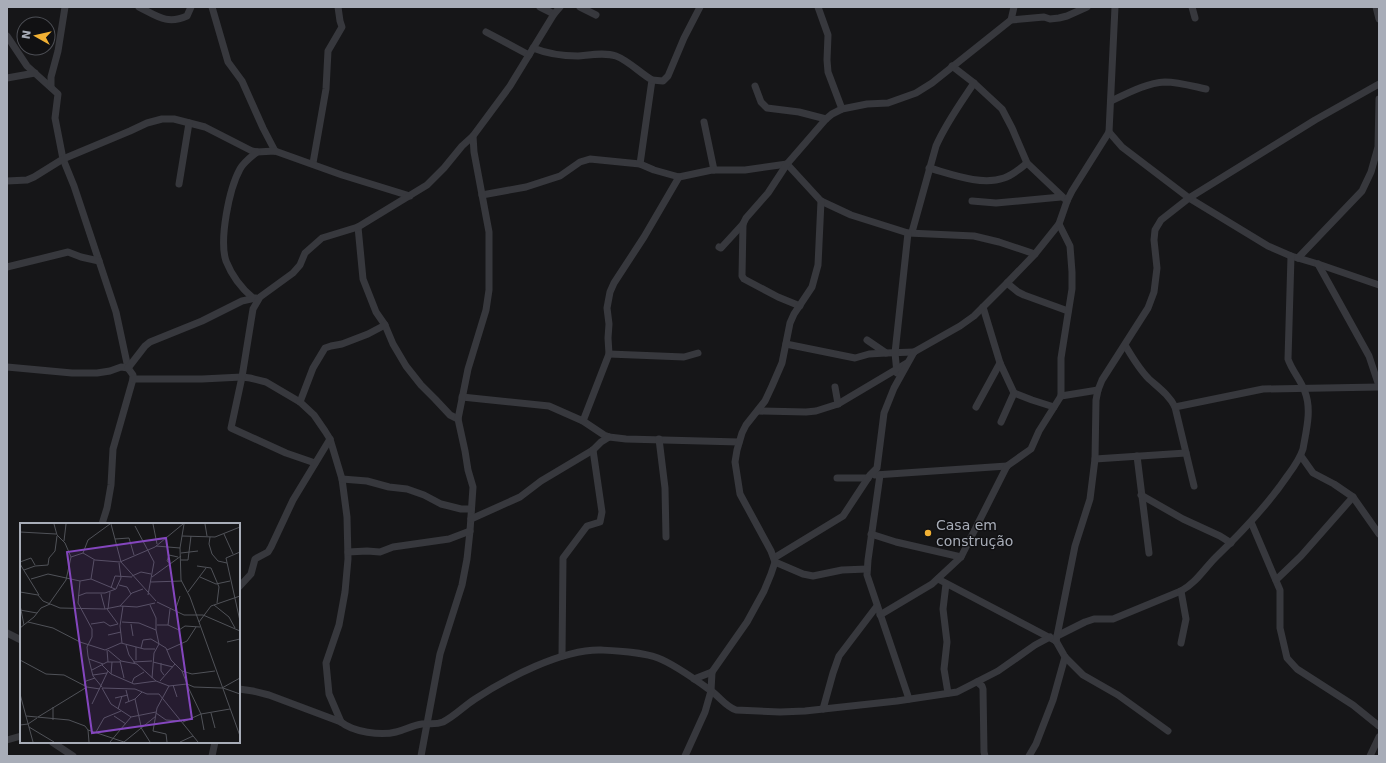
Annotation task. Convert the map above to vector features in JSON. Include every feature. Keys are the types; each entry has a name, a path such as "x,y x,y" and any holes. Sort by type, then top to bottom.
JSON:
{"street":[{"path":"51,87 50,77 59,47 65,7"},
{"path":"139,7 162,19 173,21 187,16 191,7"},
{"path":"212,7 228,62 242,81 249,94 275,151"},
{"path":"313,163 326,89 328,51 342,27 338,7"},
{"path":"540,7 554,14"},
{"path":"128,368 145,346 150,342 202,321 233,304 248,298 256,297 293,273 300,265 305,253 317,242 330,235 358,227 427,185 473,136 510,86 528,55 560,7"},
{"path":"580,7 596,15"},
{"path":"533,48 557,56 616,56 638,69 652,80 663,81 668,76 684,38 700,7"},
{"path":"818,7 828,35 828,72 842,109"},
{"path":"1011,20 1014,7"},
{"path":"718,247 721,248 743,224 746,218 768,193 787,164 826,120 842,109 867,104 888,103 916,94 1011,20 1044,17 1050,19 1059,18 1087,7"},
{"path":"786,344 855,358 869,354 914,352 960,326 974,316 1007,283 1035,254 1059,224 1064,199 1072,191 1109,132 1115,7"},
{"path":"1192,7 1194,18"},
{"path":"1376,7 1379,19"},
{"path":"486,32 528,55"},
{"path":"7,36 27,66 57,92 59,97 55,112 63,158 74,186 116,312 128,368 133,375 113,449 111,485 107,508 102,523"},
{"path":"952,66 974,83 1002,110 1012,128 1027,163 1064,199"},
{"path":"7,78 35,73"},
{"path":"43,80 50,77"},
{"path":"640,164 652,80"},
{"path":"1111,101 1143,86 1156,83 1165,82 1206,88"},
{"path":"898,381 895,353 910,233 929,168 942,133 974,83"},
{"path":"1054,638 1075,546 1090,499 1095,459 1096,400 1098,390 1102,380 1148,308 1154,292 1157,268 1154,240 1155,230 1161,220 1189,198 1315,120 1379,84"},
{"path":"755,86 761,102 766,108 799,112 826,120"},
{"path":"240,689 269,695 341,722 345,726 384,734 398,732 420,724 437,724 444,721 499,684 541,664 562,656 579,652 601,650 638,653 660,659 694,679 732,708 742,711 780,712 823,709 957,692 998,672 1035,645 1054,638 1085,622 1094,619 1112,619 1181,591 1195,582 1215,558 1252,522 1279,488 1301,456 1308,417 1308,406 1303,388 1288,359 1295,257 1362,191 1371,172 1378,147 1379,99"},
{"path":"7,181 27,180 63,158 154,121 169,118 205,127 231,141 257,152 275,151 313,163 342,175 410,196"},
{"path":"704,122 714,170"},
{"path":"179,184 189,123"},
{"path":"1109,132 1122,147 1189,198 1268,246 1295,257 1379,285"},
{"path":"421,756 440,654 462,585 470,531 473,487 468,470 458,419 468,369 486,310 490,290 489,232 474,152 473,136"},
{"path":"266,151 269,140"},
{"path":"462,146 474,152"},
{"path":"256,297 238,284 227,262 225,255 224,227 232,188 240,169 257,152"},
{"path":"482,195 526,187 560,176 584,160 590,159 640,164 654,170 679,177 714,170 745,170 787,164"},
{"path":"929,168 954,176 989,181 1008,176 1027,163"},
{"path":"787,164 821,201 851,215 910,233 986,238 1035,254"},
{"path":"583,421 609,354 609,324 607,308 610,292 614,283 644,237 679,177"},
{"path":"972,201 996,203 1064,199"},
{"path":"821,201 818,265 812,286 790,323 782,363 765,401 758,411 750,418 746,425 739,442 735,462 740,494 774,560 803,574 813,576 842,570 867,569"},
{"path":"743,224 742,276 744,279 778,297 800,306"},
{"path":"880,615 938,579 961,557 1007,466 1031,449 1061,396 1062,358 1072,288 1072,272 1070,246 1059,224"},
{"path":"358,227 363,279 376,312 385,325 397,351 411,373 450,415 458,419"},
{"path":"7,266 68,252 99,261"},
{"path":"88,258 96,253"},
{"path":"1175,406 1263,389 1379,386 1369,356 1318,264"},
{"path":"1007,283 1024,295 1068,311"},
{"path":"256,297 232,428 286,453 315,463"},
{"path":"983,307 1000,363 1014,393 1054,407"},
{"path":"300,402 313,368 325,348 342,344 368,334 385,325"},
{"path":"866,340 886,353"},
{"path":"1125,345 1138,366 1171,398 1175,406 1194,486"},
{"path":"685,756 705,712 711,691 712,672 747,622 764,591 774,560 843,516 869,476 876,468 884,413 898,381 914,352"},
{"path":"609,354 684,357 698,353"},
{"path":"758,411 806,412 816,411 838,404 907,363"},
{"path":"976,407 1000,363"},
{"path":"7,367 85,373 110,371 120,367 128,368"},
{"path":"133,379 202,379 242,376 266,382 300,402 314,415 330,439 342,479 346,505 348,552 347,576 339,625 326,663 329,694 341,722"},
{"path":"835,387 838,404"},
{"path":"1061,396 1098,390"},
{"path":"1001,422 1014,393"},
{"path":"462,397 549,406 583,421 596,431 609,437 626,439 739,442"},
{"path":"471,519 520,497 541,481 593,450 609,437"},
{"path":"240,586 251,574 255,559 268,552 292,500 330,439"},
{"path":"659,439 665,488 666,538"},
{"path":"562,656 563,558 587,526 600,522 602,512 593,450"},
{"path":"1095,459 1186,453"},
{"path":"1137,456 1149,553"},
{"path":"1301,456 1313,473 1334,484 1353,497 1379,534"},
{"path":"837,478 1007,466"},
{"path":"880,475 867,569 869,582 909,699"},
{"path":"342,479 367,481 388,487 407,489 424,495 441,504 462,509 471,509"},
{"path":"1141,495 1183,519 1218,535 1231,543"},
{"path":"1276,580 1301,556 1353,497"},
{"path":"1252,522 1276,580 1280,594 1280,628 1287,658 1297,669 1378,723"},
{"path":"348,552 367,550 380,552 392,547 439,542 470,531"},
{"path":"872,534 896,542 961,557"},
{"path":"938,579 1054,638 1065,657 1083,675 1118,695 1168,731"},
{"path":"946,584 944,609 947,642 944,669 948,694"},
{"path":"1181,591 1186,619 1181,643"},
{"path":"823,709 839,656 877,606"},
{"path":"7,633 20,640"},
{"path":"1031,755 1053,700 1065,657"},
{"path":"694,679 712,672"},
{"path":"977,682 983,687 985,756"},
{"path":"7,740 20,736"},
{"path":"1370,756 1379,737"},
{"path":"54,743 73,756"},
{"path":"212,756 215,743"}],"place":[{"name":"Casa em construção","path":"928,533"}]}
